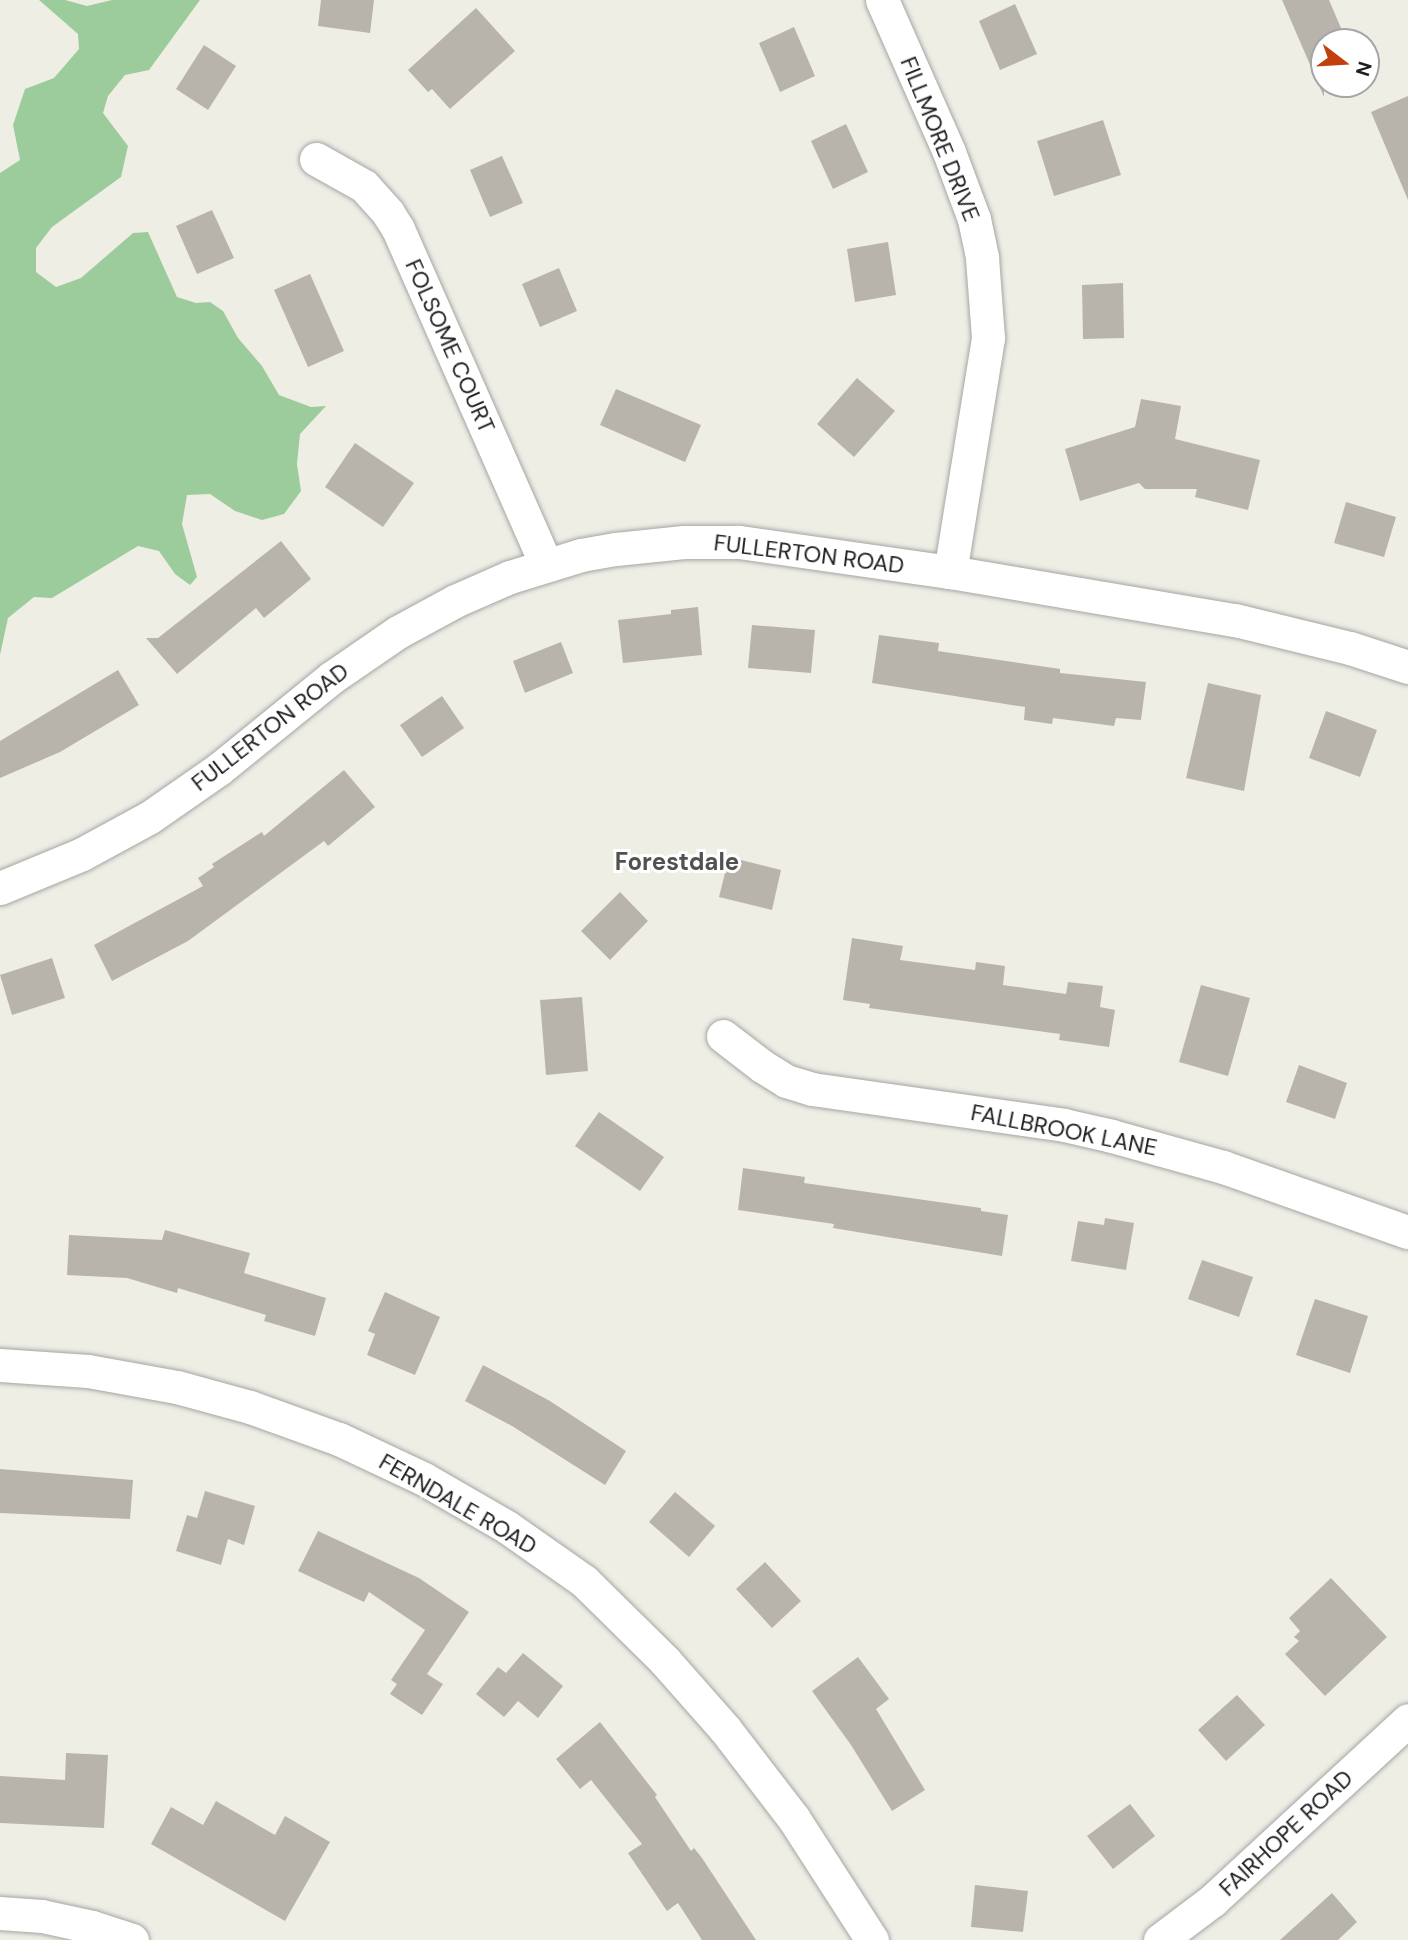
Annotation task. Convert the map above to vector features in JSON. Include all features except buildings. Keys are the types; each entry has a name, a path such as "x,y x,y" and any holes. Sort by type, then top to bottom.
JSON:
{"street":[{"name":"FILLMORE DRIVE","path":"882,0 949,152 974,219 982,258 988,338 950,572"},
{"name":"FOLSOME COURT","path":"316,159 364,186 398,229 546,565"},
{"name":"FULLERTON ROAD","path":"0,888 82,854 169,805 228,762 331,678 398,632 483,588 546,565 616,549 710,541 769,546 950,572 1235,620 1350,648 1408,667"},
{"name":"FALLBROOK LANE","path":"723,1036 762,1066 786,1080 812,1089 1064,1125 1112,1136 1223,1167 1408,1232"},
{"name":"FERNDALE ROAD","path":"0,1365 114,1376 177,1387 250,1407 351,1445 424,1479 507,1527 584,1581 725,1729 794,1819 872,1940"},
{"name":"FAIRHOPE ROAD","path":"1160,1940 1213,1900 1408,1720"},
{"path":"0,1913 42,1916 92,1927 132,1940"}],"green space":[{"path":"39,0 65,0 87,6 112,0 200,0 149,70 125,75 108,96 103,113 128,146 121,177 52,227 36,248 36,272 56,287 81,278 133,233 148,232 177,297 196,303 210,302 223,311 238,338 262,366 279,395 311,407 326,406 300,434 297,464 301,491 284,514 262,520 235,511 210,494 187,495 182,524 197,577 190,585 175,574 159,551 138,546 52,598 34,597 8,618 0,655 0,173 20,160 13,125 25,89 54,78 79,49 78,34"}],"district":[{"name":"Forestdale","path":"677,862"}]}
